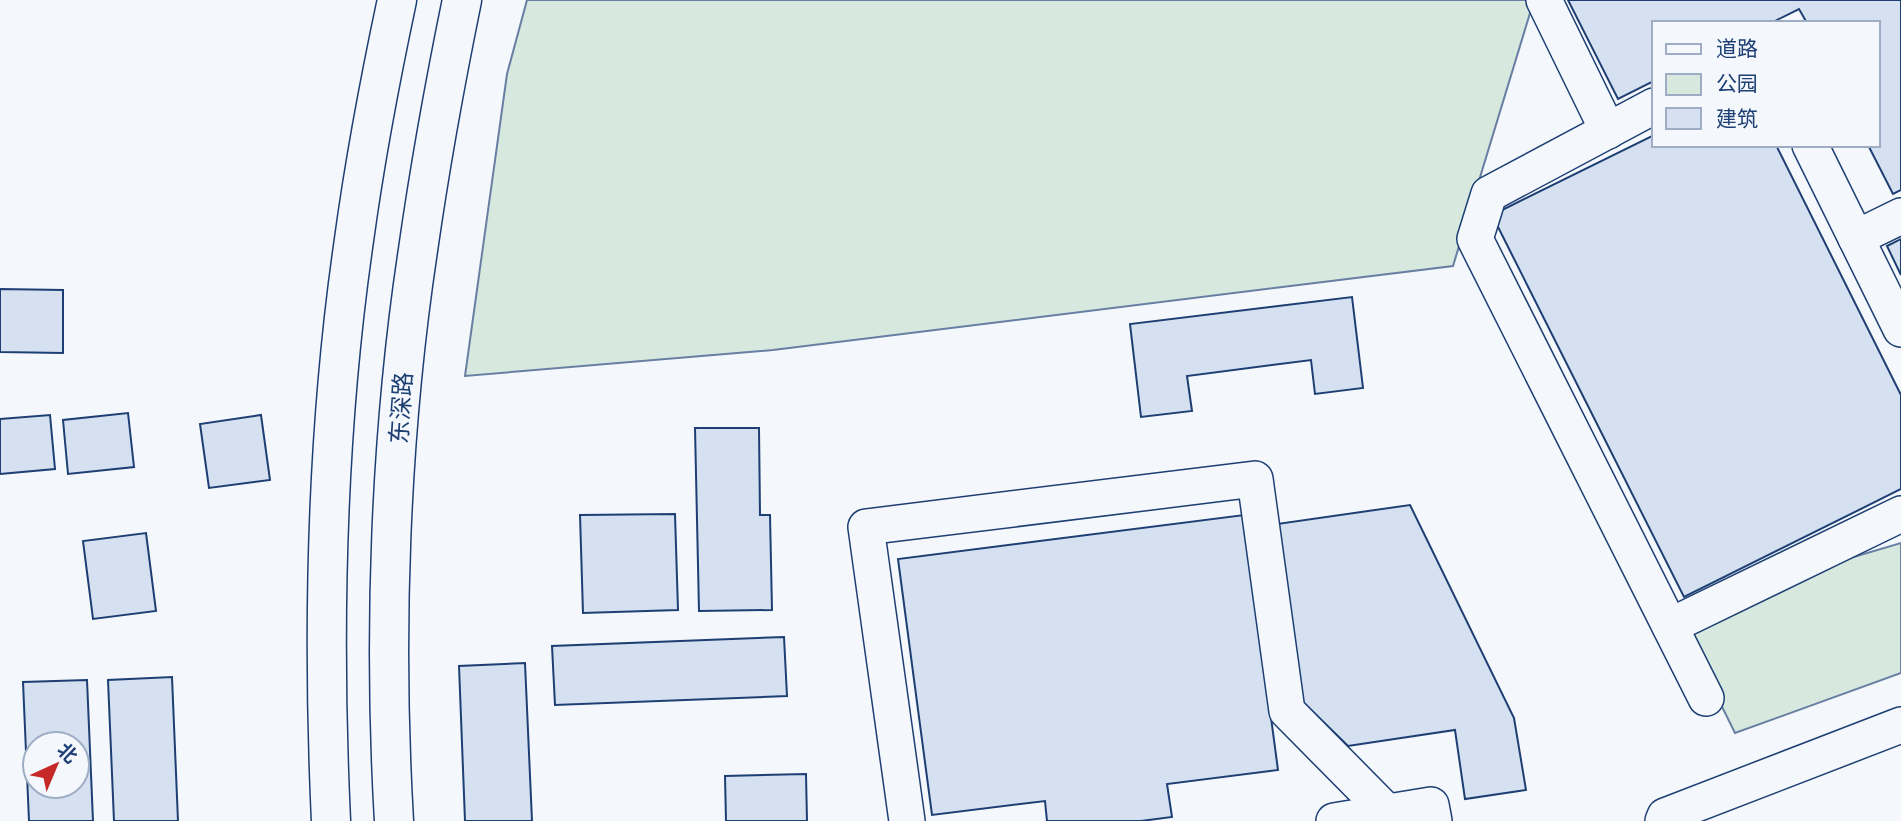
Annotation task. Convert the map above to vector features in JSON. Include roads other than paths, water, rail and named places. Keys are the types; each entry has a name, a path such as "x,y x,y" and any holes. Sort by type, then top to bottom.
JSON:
{"highway":[{"path":"331,821 326,641 329,508 339,375 354,242 377,96 397,0"},
{"name":"东深路","path":"394,821 390,644 402,381 417,253 440,109 462,0"}],"lane":[{"path":"1544,0 1608,131"},
{"path":"1652,107 1489,194 1475,239 1706,698"},
{"path":"1811,147 1901,329"},
{"path":"1856,238 1901,216"},
{"path":"907,821 866,527 1255,479 1287,711 1387,812"},
{"path":"1670,626 1901,514"},
{"path":"1663,821 1665,816 1901,725"},
{"path":"1334,821 1431,805 1434,821"}]}
